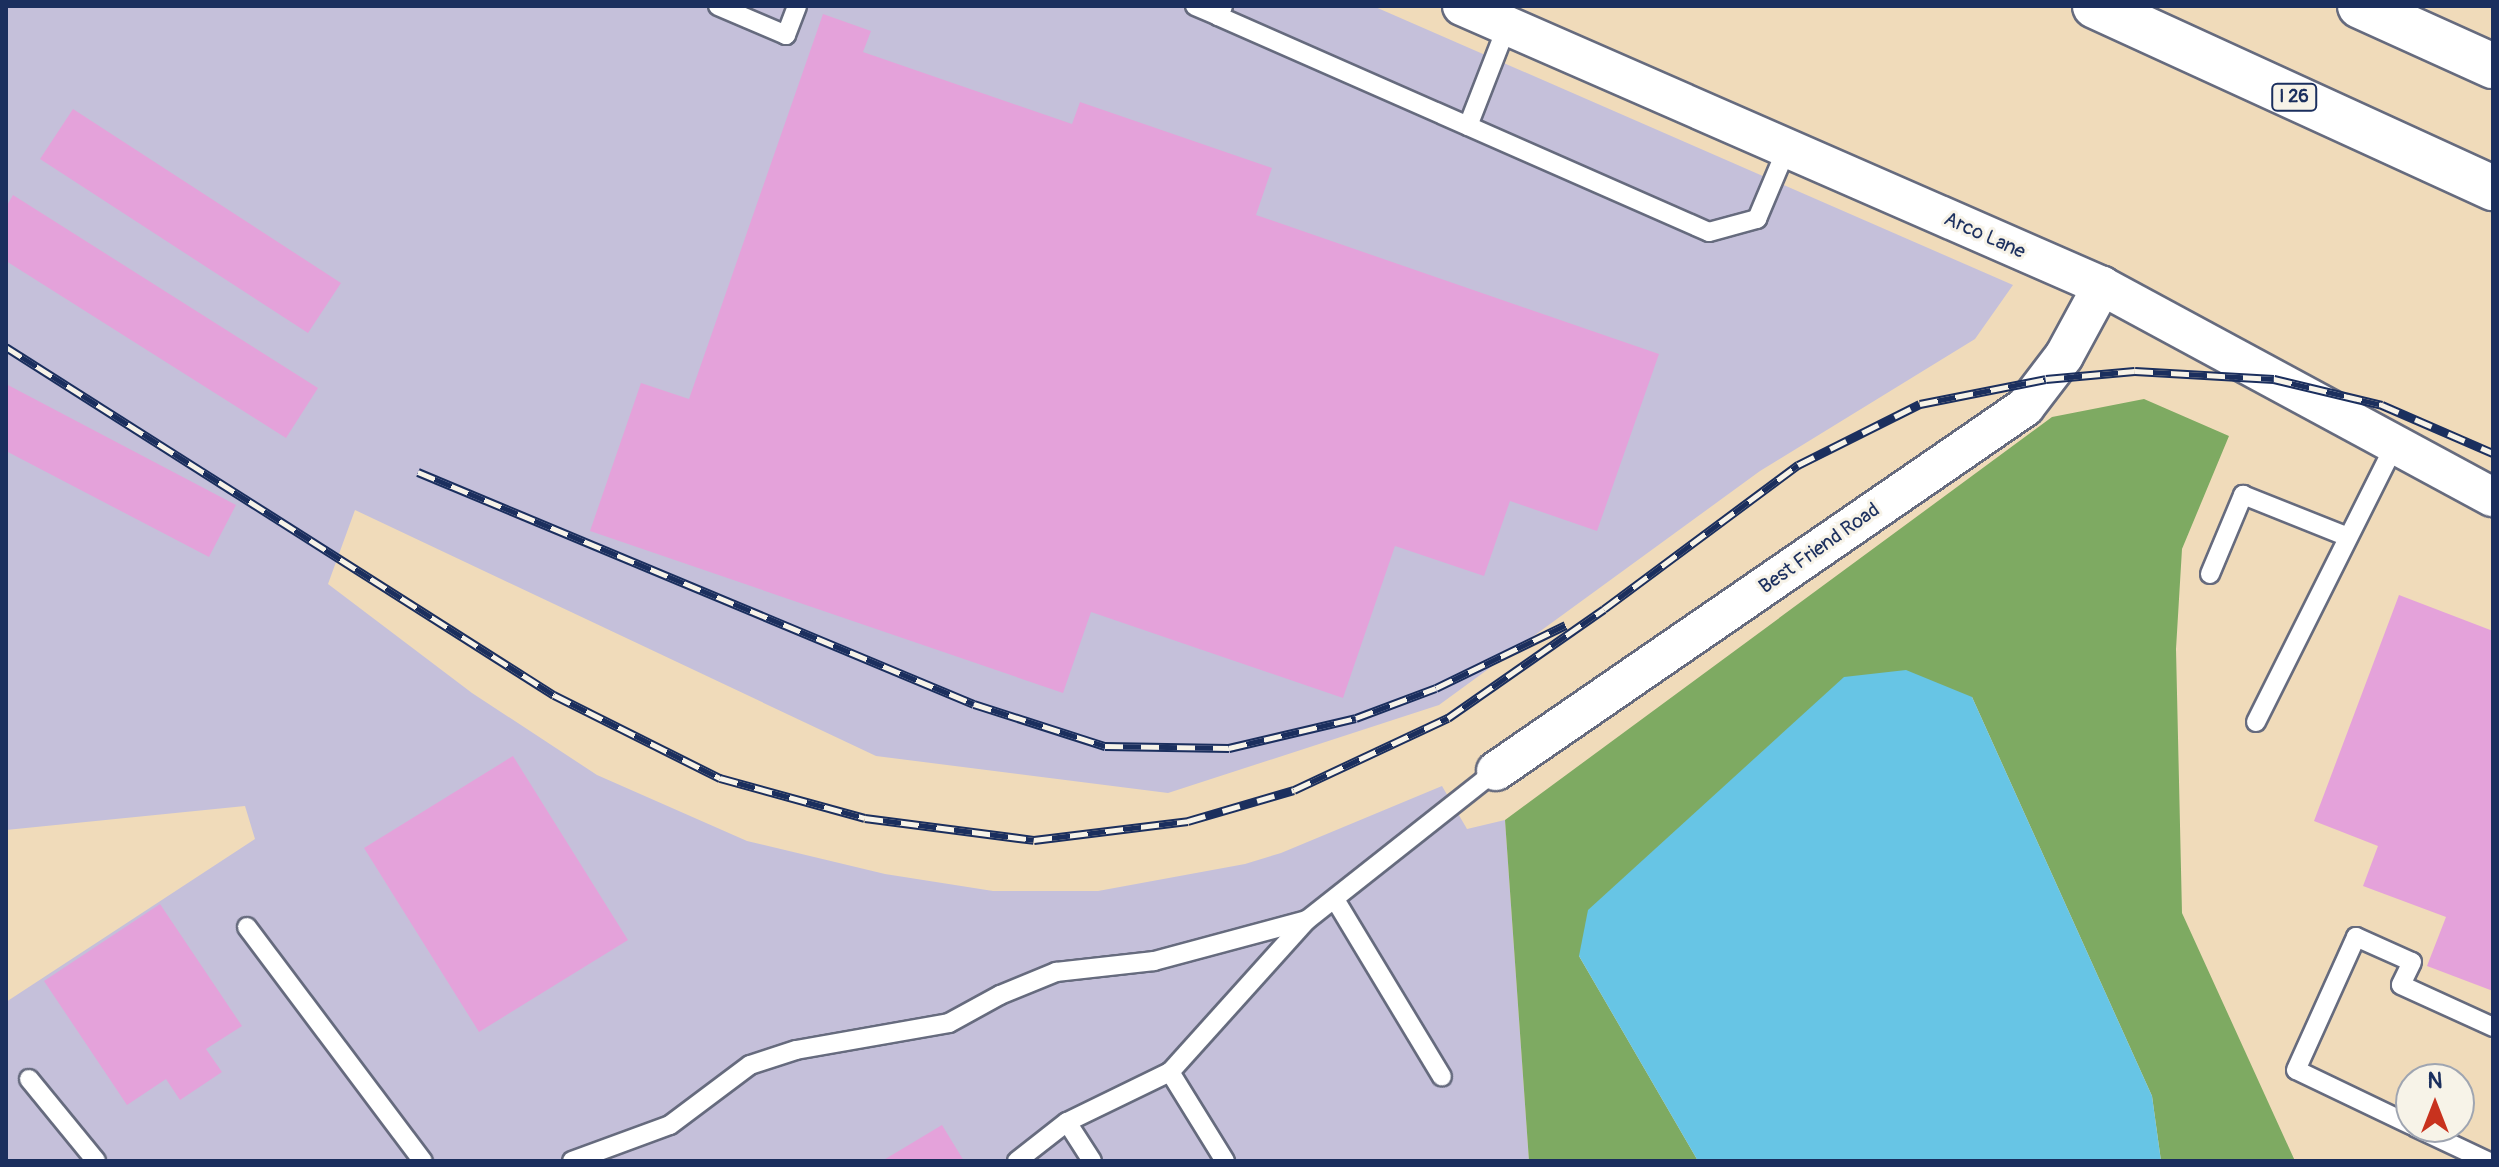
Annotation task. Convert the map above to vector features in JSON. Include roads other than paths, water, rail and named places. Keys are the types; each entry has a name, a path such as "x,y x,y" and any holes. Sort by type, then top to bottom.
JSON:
{"highway":[{"name":"I 26","path":"2095,6 2493,188"},
{"path":"2360,6 2493,66"}],"street":[{"name":"Arco Lane","path":"1462,6 2102,286 2493,497"},
{"name":"Best Friend Road","path":"1496,771 2025,407 2064,356 2102,286"}],"lane":[{"path":"718,6 786,35 797,6"},
{"path":"1195,6 1221,11 1468,126 1709,232 1757,219 1787,148"},
{"path":"1468,126 1507,26"},
{"path":"2256,722 2395,444"},
{"path":"2210,574 2243,495 2348,537"},
{"path":"1017,1161 1067,1122 1170,1072 1307,920 1336,901 1365,873 1454,808 1496,771"},
{"path":"1336,901 1442,1077"},
{"path":"572,1161 670,1125 750,1065 796,1050 949,1023 1000,995 1056,972 1154,961 1307,920"},
{"path":"247,927 423,1161"},
{"path":"2395,1117 2296,1070 2356,937 2412,962 2401,985 2493,1027"},
{"path":"1170,1072 1225,1161"},
{"path":"29,1079 96,1161"},
{"path":"1067,1122 1092,1161"},
{"path":"2449,1143 2487,1161"}],"water":[{"path":"1906,670 1972,697 2152,1096 2161,1161 1698,1161 1579,956 1588,910 1844,677"}],"railway":[{"path":"6,347 554,695 720,778 865,818 1034,840 1188,821 1294,790 1448,718 1604,609 1798,465 1920,404 2046,379 2135,371 2274,379 2382,405 2493,453"},
{"path":"418,472 974,704 1105,746 1229,748 1356,718 1436,688 1566,625"}]}
